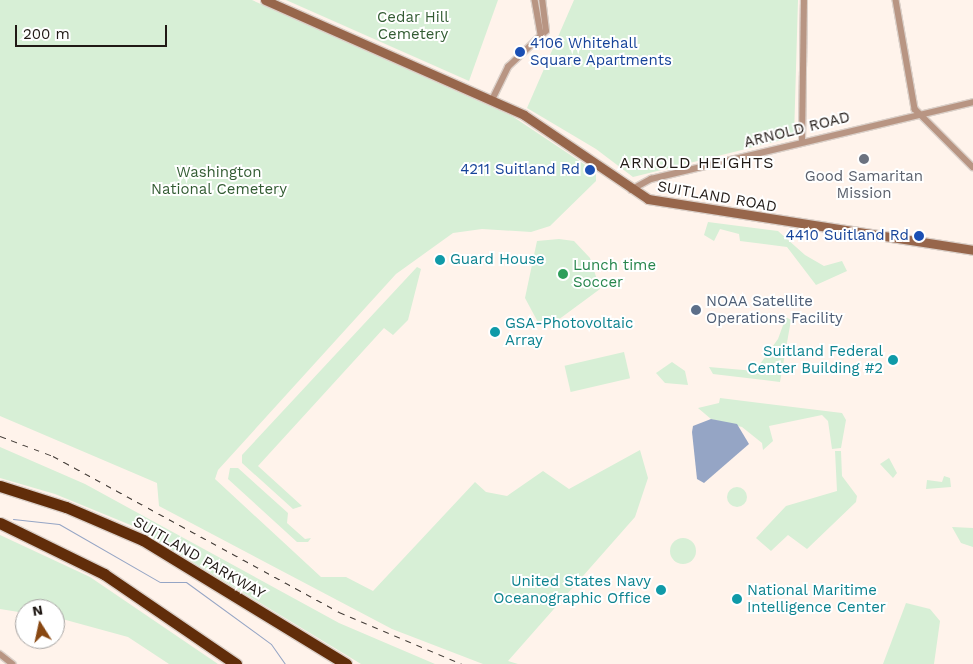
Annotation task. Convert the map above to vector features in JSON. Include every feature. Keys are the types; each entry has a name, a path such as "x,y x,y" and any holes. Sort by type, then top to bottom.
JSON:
{"highway":[{"name":"SUITLAND PARKWAY","path":"0,486 79,512 149,543 346,664"},
{"path":"0,523 104,574 236,664"}],"main road":[{"name":"SUITLAND ROAD","path":"265,0 492,100 546,128 631,190 677,206 973,250"}],"street":[{"path":"536,0 541,35"},
{"path":"492,100 508,67 547,28 542,0"},
{"path":"802,141 804,0"},
{"path":"896,0 918,114 973,166"},
{"name":"ARNOLD ROAD","path":"631,190 650,179 802,141 973,102"},
{"path":"0,654 13,664"}],"green space":[{"name":"Washington National Cemetery","path":"0,0 252,0 512,116 596,172 596,181 550,226 531,232 482,229 453,233 396,274 218,470 215,479 321,577 346,577 373,591 475,482 486,492 507,496 543,471 569,489 640,450 648,478 635,517 508,661 518,664 483,664 392,629 159,506 157,483 0,416"},
{"name":"Cedar Hill Cemetery","path":"286,0 498,0 469,81"},
{"path":"574,0 798,0 794,137 633,177 596,149 527,108"},
{"path":"708,222 778,231 805,255 824,266 842,261 847,271 816,285 787,247 740,241 739,234 720,229 714,241 704,235"},
{"name":"Lunch time Soccer","path":"559,239 574,241 590,258 600,289 558,320 540,326 525,298 537,241"},
{"path":"417,267 421,269 408,320 393,335 384,328 258,466 302,506 293,509 242,463 242,455"},
{"path":"786,317 791,320 780,382 713,374 709,367 755,371 778,339"},
{"path":"624,352 630,378 571,392 565,366"},
{"path":"672,362 685,371 688,385 665,383 656,373"},
{"path":"720,398 842,413 846,420 841,448 832,449 828,421 822,415 769,426 773,441 763,450 762,443 742,427 711,419 698,408 719,403"},
{"path":"0,447 85,484 339,623 435,664 361,664 133,526 55,494 0,478"},
{"path":"835,451 841,451 842,476 857,496 856,502 807,549 788,535 771,551 756,538 786,506 837,491"},
{"path":"889,458 897,473 893,478 880,464"},
{"path":"230,468 238,468 288,513 287,523 305,539 311,538 308,542 297,542 228,479"},
{"path":"944,476 950,478 951,487 926,489 927,480 942,482"},
{"path":"733,487 741,487 747,493 747,501 741,507 733,507 727,501 727,493"},
{"path":"952,527 973,528 973,547 961,543"},
{"path":"0,535 90,577 218,664 169,664 128,637 65,620 65,599 15,599 15,611 0,609"},
{"path":"683,538 692,542 696,551 692,560 683,564 674,560 670,551 674,542"},
{"path":"906,603 930,609 940,621 934,664 883,664"}],"water":[{"path":"711,419 737,424 749,444 704,483 697,479 692,432 693,426"}],"waterway":[{"path":"13,519 59,524 160,582 186,582 271,644 285,664"}],"railway":[{"path":"0,436 53,456 339,612 462,664"}],"place":[{"name":"4106 Whitehall Square Apartments","path":"520,52"},
{"name":"Good Samaritan Mission","path":"864,159"},
{"name":"4211 Suitland Rd","path":"590,170"},
{"name":"4410 Suitland Rd","path":"919,236"},
{"name":"Guard House","path":"440,260"},
{"name":"Lunch time Soccer","path":"563,274"},
{"name":"NOAA Satellite Operations Facility","path":"696,310"},
{"name":"GSA-Photovoltaic Array","path":"495,332"},
{"name":"Suitland Federal Center Building #2","path":"893,360"},
{"name":"United States Navy Oceanographic Office","path":"661,590"},
{"name":"National Maritime Intelligence Center","path":"737,599"}],"district":[{"name":"ARNOLD HEIGHTS","path":"697,163"}]}
